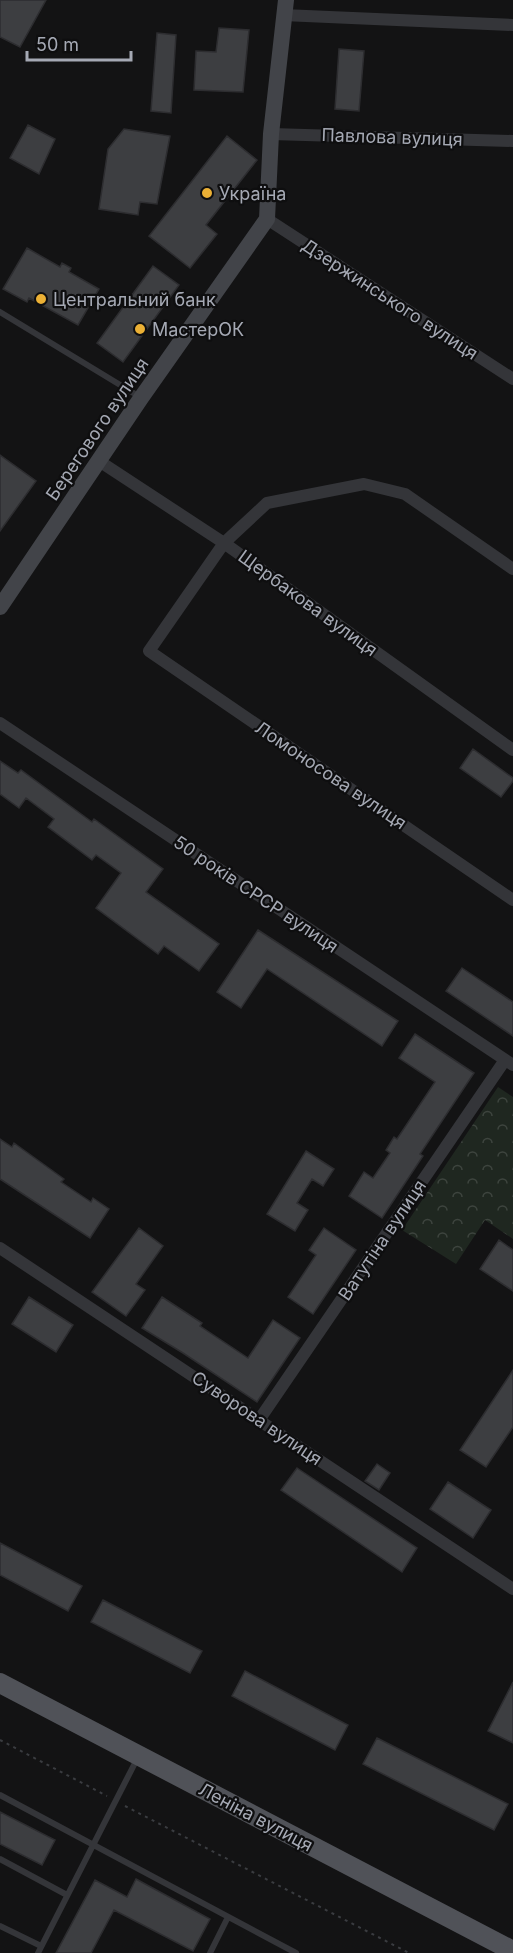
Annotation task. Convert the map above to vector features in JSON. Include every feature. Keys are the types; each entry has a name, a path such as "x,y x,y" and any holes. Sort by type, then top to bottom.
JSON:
{"main road":[{"name":"Леніна вулиця","path":"0,1683 513,1951"}],"street":[{"path":"267,219 271,134 285,7 513,25"},
{"name":"Павлова вулиця","path":"271,134 513,141"},
{"name":"Дзержинського вулиця","path":"267,219 513,379"},
{"name":"Берегового вулиця","path":"0,607 141,398 267,219"},
{"name":"Щербакова вулиця","path":"99,460 224,543 513,750"},
{"path":"224,543 267,503 364,484 405,494 513,569"},
{"name":"Ломоносова вулиця","path":"224,543 149,651 513,900"},
{"name":"50 років СРСР вулиця","path":"0,723 509,1063"},
{"name":"Ватутіна вулиця","path":"259,1420 509,1063"},
{"name":"Суворова вулиця","path":"0,1248 513,1589"}],"lane":[{"path":"0,312 141,398"},
{"path":"0,1926 40,1950 139,1756"},
{"path":"0,1795 296,1953"},
{"path":"0,1859 67,1895"},
{"path":"210,1953 228,1917"}],"path":[{"path":"0,1740 409,1953"}],"green space":[{"path":"498,1087 513,1097 513,1239 485,1220 456,1264 402,1230"}],"building":[{"path":"0,0 46,0 20,47 0,37"},
{"path":"219,28 249,30 243,92 194,90 196,51 216,52"},
{"path":"157,33 176,35 171,113 151,111"},
{"path":"339,49 364,51 359,111 335,109"},
{"path":"28,125 55,139 39,174 10,158"},
{"path":"124,129 170,136 157,204 140,202 138,215 99,209 108,149"},
{"name":"Україна","path":"227,136 257,160 206,225 217,234 190,268 149,236"},
{"path":"27,248 60,267 62,263 71,268 69,272 99,289 78,325 29,298 27,302 3,289"},
{"path":"153,266 179,285 123,362 97,343"},
{"path":"0,455 36,481 0,531"},
{"path":"473,749 513,778 501,797 460,768"},
{"path":"0,761 18,773 21,770 92,822 94,819 163,869 146,892 219,944 199,971 164,946 158,954 96,908 121,873 96,855 92,860 48,827 54,819 26,798 19,808 0,794"},
{"path":"258,930 398,1021 382,1046 267,969 241,1008 217,992"},
{"path":"462,968 513,1002 513,1036 446,991"},
{"path":"415,1034 474,1073 420,1154 423,1156 382,1218 349,1196 364,1172 373,1178 390,1153 386,1150 394,1137 397,1139 435,1082 399,1058"},
{"path":"0,1139 12,1147 14,1143 64,1179 61,1182 91,1202 93,1198 109,1209 90,1238 0,1179"},
{"path":"306,1151 334,1169 323,1186 312,1179 297,1203 308,1210 295,1231 267,1214"},
{"path":"139,1228 163,1246 136,1284 145,1290 126,1316 92,1292"},
{"path":"324,1228 356,1250 313,1314 288,1297 316,1255 309,1250"},
{"path":"499,1240 513,1250 513,1291 480,1269"},
{"path":"29,1297 73,1325 56,1352 12,1324"},
{"path":"162,1297 202,1323 200,1326 248,1358 273,1320 300,1338 257,1402 142,1328"},
{"path":"513,1370 513,1427 486,1467 460,1450"},
{"path":"377,1464 390,1473 379,1490 365,1481"},
{"path":"297,1468 417,1548 402,1572 281,1490"},
{"path":"448,1482 491,1510 473,1538 430,1509"},
{"path":"0,1543 82,1586 68,1611 0,1575"},
{"path":"103,1600 202,1651 190,1673 91,1622"},
{"path":"245,1671 348,1725 335,1750 232,1696"},
{"path":"513,1682 513,1743 488,1731"},
{"path":"377,1738 508,1804 494,1830 363,1764"},
{"path":"0,1812 55,1840 42,1865 0,1844"},
{"path":"136,1879 210,1919 193,1951 114,1910 91,1953 56,1953 95,1880 127,1897"}],"place":[{"name":"Україна","path":"207,193"},
{"name":"Центральний банк","path":"41,299"},
{"name":"МастерОК","path":"140,329"}]}
